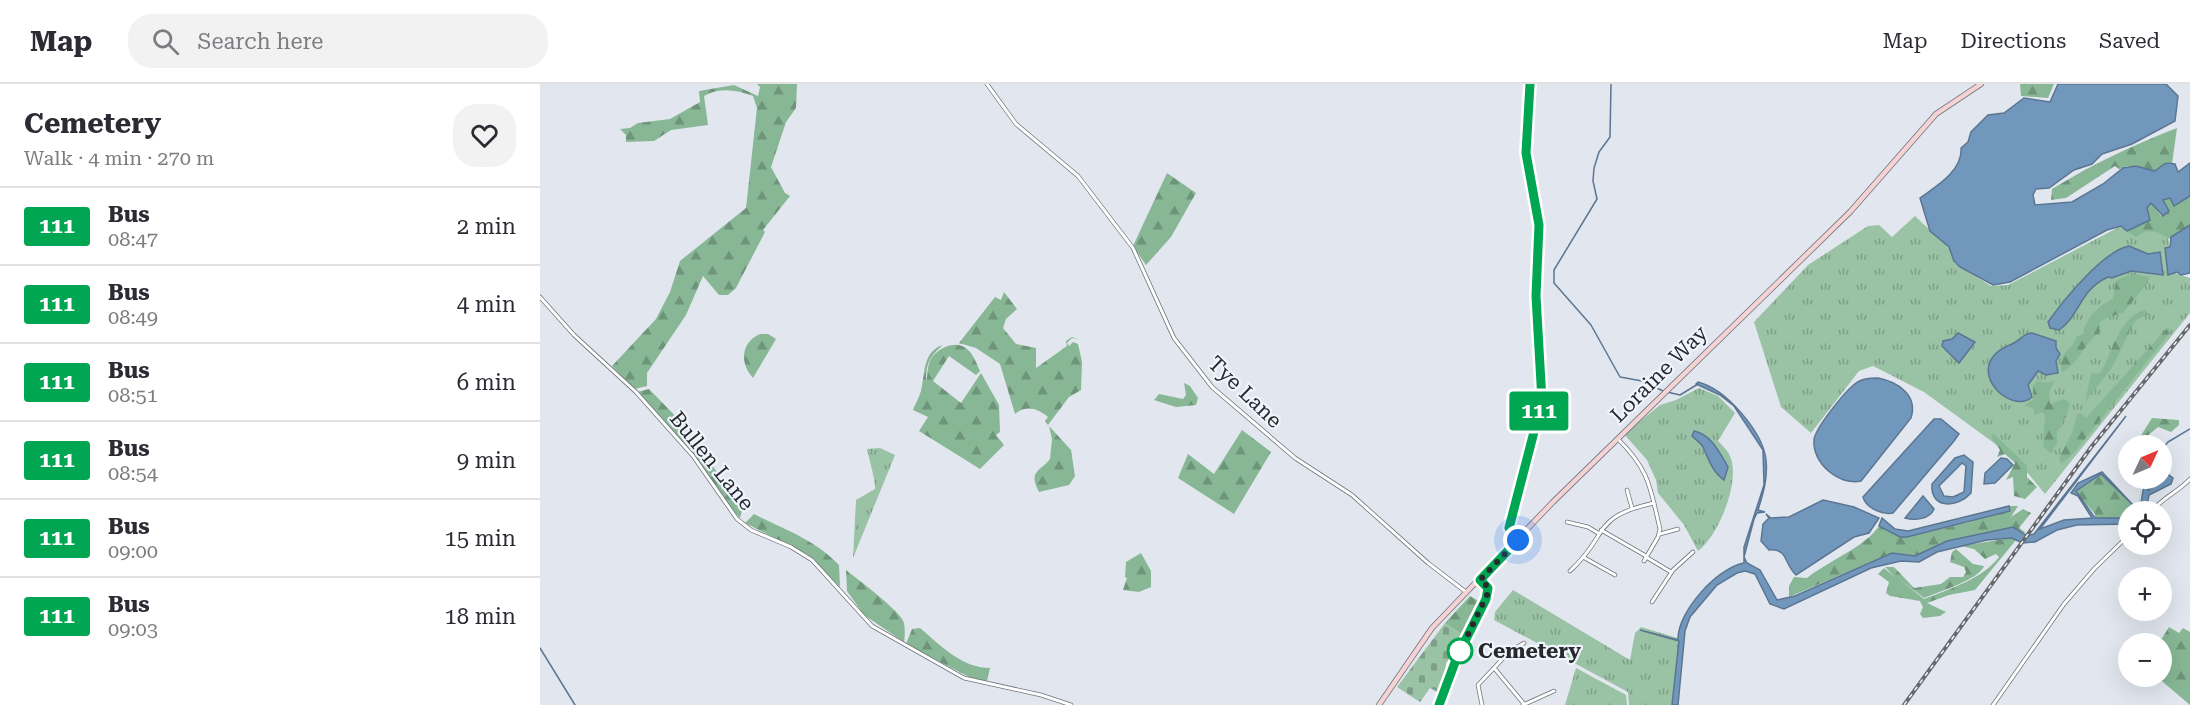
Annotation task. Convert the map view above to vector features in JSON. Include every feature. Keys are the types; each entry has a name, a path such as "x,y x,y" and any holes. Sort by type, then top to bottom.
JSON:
{"main road":[{"path":"1518,540 1509,528 1542,401 1536,296 1539,225 1526,153 1530,84"},
{"name":"Loraine Way","path":"1379,705 1432,628 1617,438 1850,212 1936,114 1981,84"},
{"path":"1441,705 1457,657 1486,599 1488,588 1480,580"}],"street":[{"name":"Tye Lane","path":"987,84 1016,124 1078,176 1133,248 1174,338 1212,387 1295,458 1352,495 1428,563 1468,593"},
{"name":"Bullen Lane","path":"540,297 574,334 636,392 697,462 737,519 752,530 791,547 812,560 872,626 964,678 1041,695 1071,705"},
{"path":"1617,438 1644,468 1660,534"},
{"path":"2160,501 2179,491 2190,479"},
{"path":"1628,490 1632,508"},
{"path":"1570,571 1613,517 1632,508 1654,503"},
{"path":"1567,522 1599,532 1671,572"},
{"path":"1645,558 1660,534 1678,529"},
{"path":"1993,705 2064,604 2118,546"},
{"path":"1652,602 1671,572 1693,552"},
{"path":"1677,555 1682,560"},
{"path":"1583,557 1615,575"},
{"path":"1482,705 1477,686 1509,652 1524,643"},
{"path":"1495,669 1523,705 1554,691"}],"green space":[{"path":"757,84 797,84 796,108 786,122 771,167 785,193 790,196 763,230 765,232 736,288 728,295 719,295 703,276 686,315 647,373 647,386 634,389 612,366 656,319 670,292 680,261 746,208 757,108 753,96 722,90 704,96 708,125 671,130 654,141 626,142 626,135 620,129 630,128 638,123 670,119 700,102 699,91 734,85 758,96 760,87"},
{"path":"2020,84 2054,84 2048,98 2021,96"},
{"path":"2177,128 2172,164 2168,163 2154,171 2128,166 2119,169 2115,166 2066,198 2051,200 2052,189 2067,180 2113,156"},
{"path":"1167,173 1196,193 1171,237 1146,265 1133,246"},
{"path":"2190,196 2190,225 2170,239 2162,234 2149,231 2136,237 2127,231 2150,218 2147,208 2151,203 2161,216 2162,200 2170,198 2174,206"},
{"path":"1915,216 1952,251 1954,263 1991,286 2008,285 2121,226 2128,232 2148,226 2168,235 2172,272 2190,278 2190,313 2045,494 2016,459 1924,392 1873,366 1859,371 1811,433 1781,407 1754,322 1808,265 1868,226 1879,225 1892,237"},
{"path":"2133,274 2149,277 2148,282 2123,313 2100,322 2099,333 2089,342 2073,364 2062,372 2063,355 2072,346 2076,337 2083,334 2084,328 2094,313 2113,299 2116,280"},
{"path":"1004,292 1017,309 1006,319 1003,328 1016,344 1036,348 1036,368 1067,346 1066,341 1072,337 1078,339 1072,338 1067,343 1069,346 1073,342 1078,344 1082,362 1081,390 1069,397 1048,425 1045,421 1048,417 1040,411 1023,409 1015,414 1000,364 976,348 959,343 995,297 1001,300"},
{"path":"2145,310 2148,314 2136,320 2113,366 2085,402 2091,374 2100,373 2128,320"},
{"path":"2167,328 2171,330 2169,334 2073,454 2061,464 2059,458 2072,433 2077,415 2080,413 2086,418"},
{"path":"760,334 768,334 776,339 753,378 746,366 744,354 753,338"},
{"path":"943,345 932,357 948,346 964,347 974,357 980,371 976,375 949,356 933,381 961,403 981,373 999,405 1000,432 996,435 1004,445 980,469 919,431 928,417 913,410 921,391 928,358 936,348"},
{"path":"2037,381 2045,383 2055,381 2049,391 2050,404 2064,399 2070,403 2066,417 2060,423 2062,427 2057,430 2057,443 2051,454 2043,446 2045,415 2042,412 2035,415 2033,408 2024,405 2033,400 2033,386"},
{"path":"1184,383 1190,386 1198,398 1196,405 1176,407 1154,400 1159,394 1183,399 1186,395"},
{"path":"1699,388 1718,396 1735,413 1718,441 1729,454 1733,467 1730,493 1720,521 1698,551 1684,525 1658,493 1656,480 1647,460 1624,434 1660,405 1676,400"},
{"path":"649,389 690,431 726,486 743,506 740,518 724,501 697,459 637,392"},
{"path":"2152,418 2179,420 2179,425 2171,432 2158,427 2148,435 2141,435"},
{"path":"1049,426 1071,450 1075,476 1069,485 1039,492 1035,475 1050,459 1052,439"},
{"path":"1242,430 1271,452 1234,514 1178,478 1188,454 1214,474"},
{"path":"1993,433 2027,466 2027,477 2037,487 2025,499 2014,496 2013,477 2006,480 2015,463 2005,454 1997,457 2000,450 1991,437"},
{"path":"880,448 895,455 853,558 856,500 875,489 867,449"},
{"path":"2101,474 2129,501 2118,501 2118,518 2095,518 2095,514 2075,491"},
{"path":"2009,506 2018,506 2011,517 2023,509 2031,513 2019,528 2025,532 2023,535 2003,529 1947,541 1915,556 1892,553 1789,597 1789,586 1794,577 1807,578 1865,541 1879,526 1907,537 1970,522"},
{"path":"754,514 820,548 839,565 840,587 807,554 745,523"},
{"path":"2011,538 2016,540 1975,590 1949,595 1927,603 1946,612 1940,616 1923,618 1920,614 1923,607 1920,601 1890,596 1886,593 1889,582 1878,574 1884,568 1895,577 1885,567 1894,567 1914,588 1941,584 1950,577 1963,577 1966,572 1964,567 1950,562 1952,552 1956,549 1973,564 1984,566 1975,576 1924,598 1897,577 1924,599 1955,587 1975,577 1999,557 1996,554 1985,559 1974,549 1961,546"},
{"path":"1141,553 1151,571 1151,587 1139,592 1123,590 1127,578 1125,577 1126,562"},
{"path":"846,570 896,611 904,623 904,642 864,615 847,591"},
{"path":"1513,590 1630,660 1635,633 1641,627 1681,639 1673,705 1629,705 1628,692 1494,620 1495,612"},
{"path":"1470,596 1482,603 1458,646 1461,634 1445,623"},
{"path":"1445,623 1461,634 1454,654 1446,663 1445,679 1439,693 1430,688 1420,702 1397,687"},
{"path":"2169,627 2179,633 2183,628 2190,632 2190,705 2169,687 2172,687 2172,633 2165,633"},
{"path":"920,628 961,660 990,668 987,681 971,678 906,644 912,629"},
{"path":"1576,668 1626,695 1627,705 1565,705"}],"water":[{"path":"2058,84 2166,84 2178,96 2175,121 2132,144 2102,154 2092,164 2074,170 2049,188 2036,189 2033,195 2035,205 2072,202 2103,184 2123,168 2136,166 2154,171 2167,163 2175,164 2178,172 2190,163 2190,196 2174,206 2170,198 2163,200 2169,211 2163,216 2151,203 2147,208 2150,220 2127,231 2121,226 2107,230 2010,282 1993,285 1960,267 1954,261 1949,247 1930,231 1920,198 1953,171 1958,164 1961,148 1968,142 1971,132 1988,115 2004,113 2024,98 2050,102"},
{"path":"2190,225 2190,273 2181,275 2177,272 2168,275 2165,248 2170,247 2171,237"},
{"path":"2129,246 2148,254 2160,252 2163,275 2131,271 2112,278 2108,277 2091,289 2066,324 2059,330 2050,328 2048,322 2084,278 2107,257"},
{"path":"1958,333 1975,342 1959,363 1942,346 1943,341 1952,339"},
{"path":"2032,333 2056,341 2056,348 2060,354 2056,361 2058,373 2046,375 2038,371 2028,385 2032,397 2023,401 2012,400 2002,395 1993,386 1989,375 1989,364 1996,353 2026,334"},
{"path":"1878,378 1893,383 1905,391 1912,403 1911,418 1861,481 1844,480 1828,471 1817,457 1814,440 1816,434 1851,387 1861,380"},
{"path":"1698,382 1720,393 1731,402 1741,413 1758,437 1763,449 1766,460 1766,473 1763,492 1758,510 1765,512 1757,513 1754,519 1744,557 1744,547 1764,485 1763,450 1734,406 1720,395 1696,384"},
{"path":"2126,416 2040,529 2064,520 2092,518 2078,496 2071,493 2078,483 2102,472 2129,501 2101,474 2076,491 2095,518 2118,518 2118,524 2077,525 2057,530 2035,542 2022,543 2012,538 1987,540 1937,552 1919,562 1901,561 1871,568 1784,609 1770,604 1755,574 1745,571 1737,573 1717,585 1690,617 1685,631 1678,705 1672,705 1679,641 1640,630 1678,640 1679,629 1684,617 1700,593 1722,573 1744,563 1744,557 1747,563 1760,570 1777,600 1795,596 1892,553 1915,556 1947,541 2013,527 2027,536 2034,534"},
{"path":"1934,419 1941,419 1959,434 1893,513 1875,510 1867,504 1863,497"},
{"path":"1694,431 1710,440 1722,456 1728,467 1724,480 1714,469 1702,446 1692,436"},
{"path":"1964,455 1973,462 1971,493 1959,502 1946,504 1935,498 1932,484 1955,458","holes":["1962,463 1966,466 1964,492 1953,497 1944,496 1939,486"]},
{"path":"2001,458 2007,459 2013,465 1995,483 1984,484 1985,473"},
{"path":"2143,489 2149,489 2148,491 2161,489 2149,495 2148,501 2141,501"},
{"path":"1923,496 1934,509 1932,512 1922,518 1905,518"},
{"path":"1823,500 1854,507 1879,518 1869,533 1854,537 1796,575 1783,554 1769,550 1761,541 1763,524 1769,518 1766,514 1771,518 1789,517"},
{"path":"2009,506 2010,511 1907,537 1900,537 1879,526 1882,518 1895,529 1908,531"}],"waterway":[{"path":"1611,84 1610,137 1599,152 1594,168 1593,181 1597,199 1554,270 1554,283 1591,325 1620,377 1642,381 1663,391"},
{"path":"1667,392 1680,395 1698,384"},
{"path":"2172,440 2190,429"},
{"path":"540,648 575,705"}],"railway":[{"path":"1904,705 2092,446 2190,325"}],"bus line":[{"name":"111","path":"1439,705 1445,684 1488,593 1488,588 1480,580 1518,540 1509,528 1542,401 1536,296 1539,225 1526,153 1530,84"}],"place":[{"name":"Cemetery","path":"1460,651"}],"route":[{"path":"1460,651 1457,657 1488,593 1487,586 1480,580 1518,540"}]}
